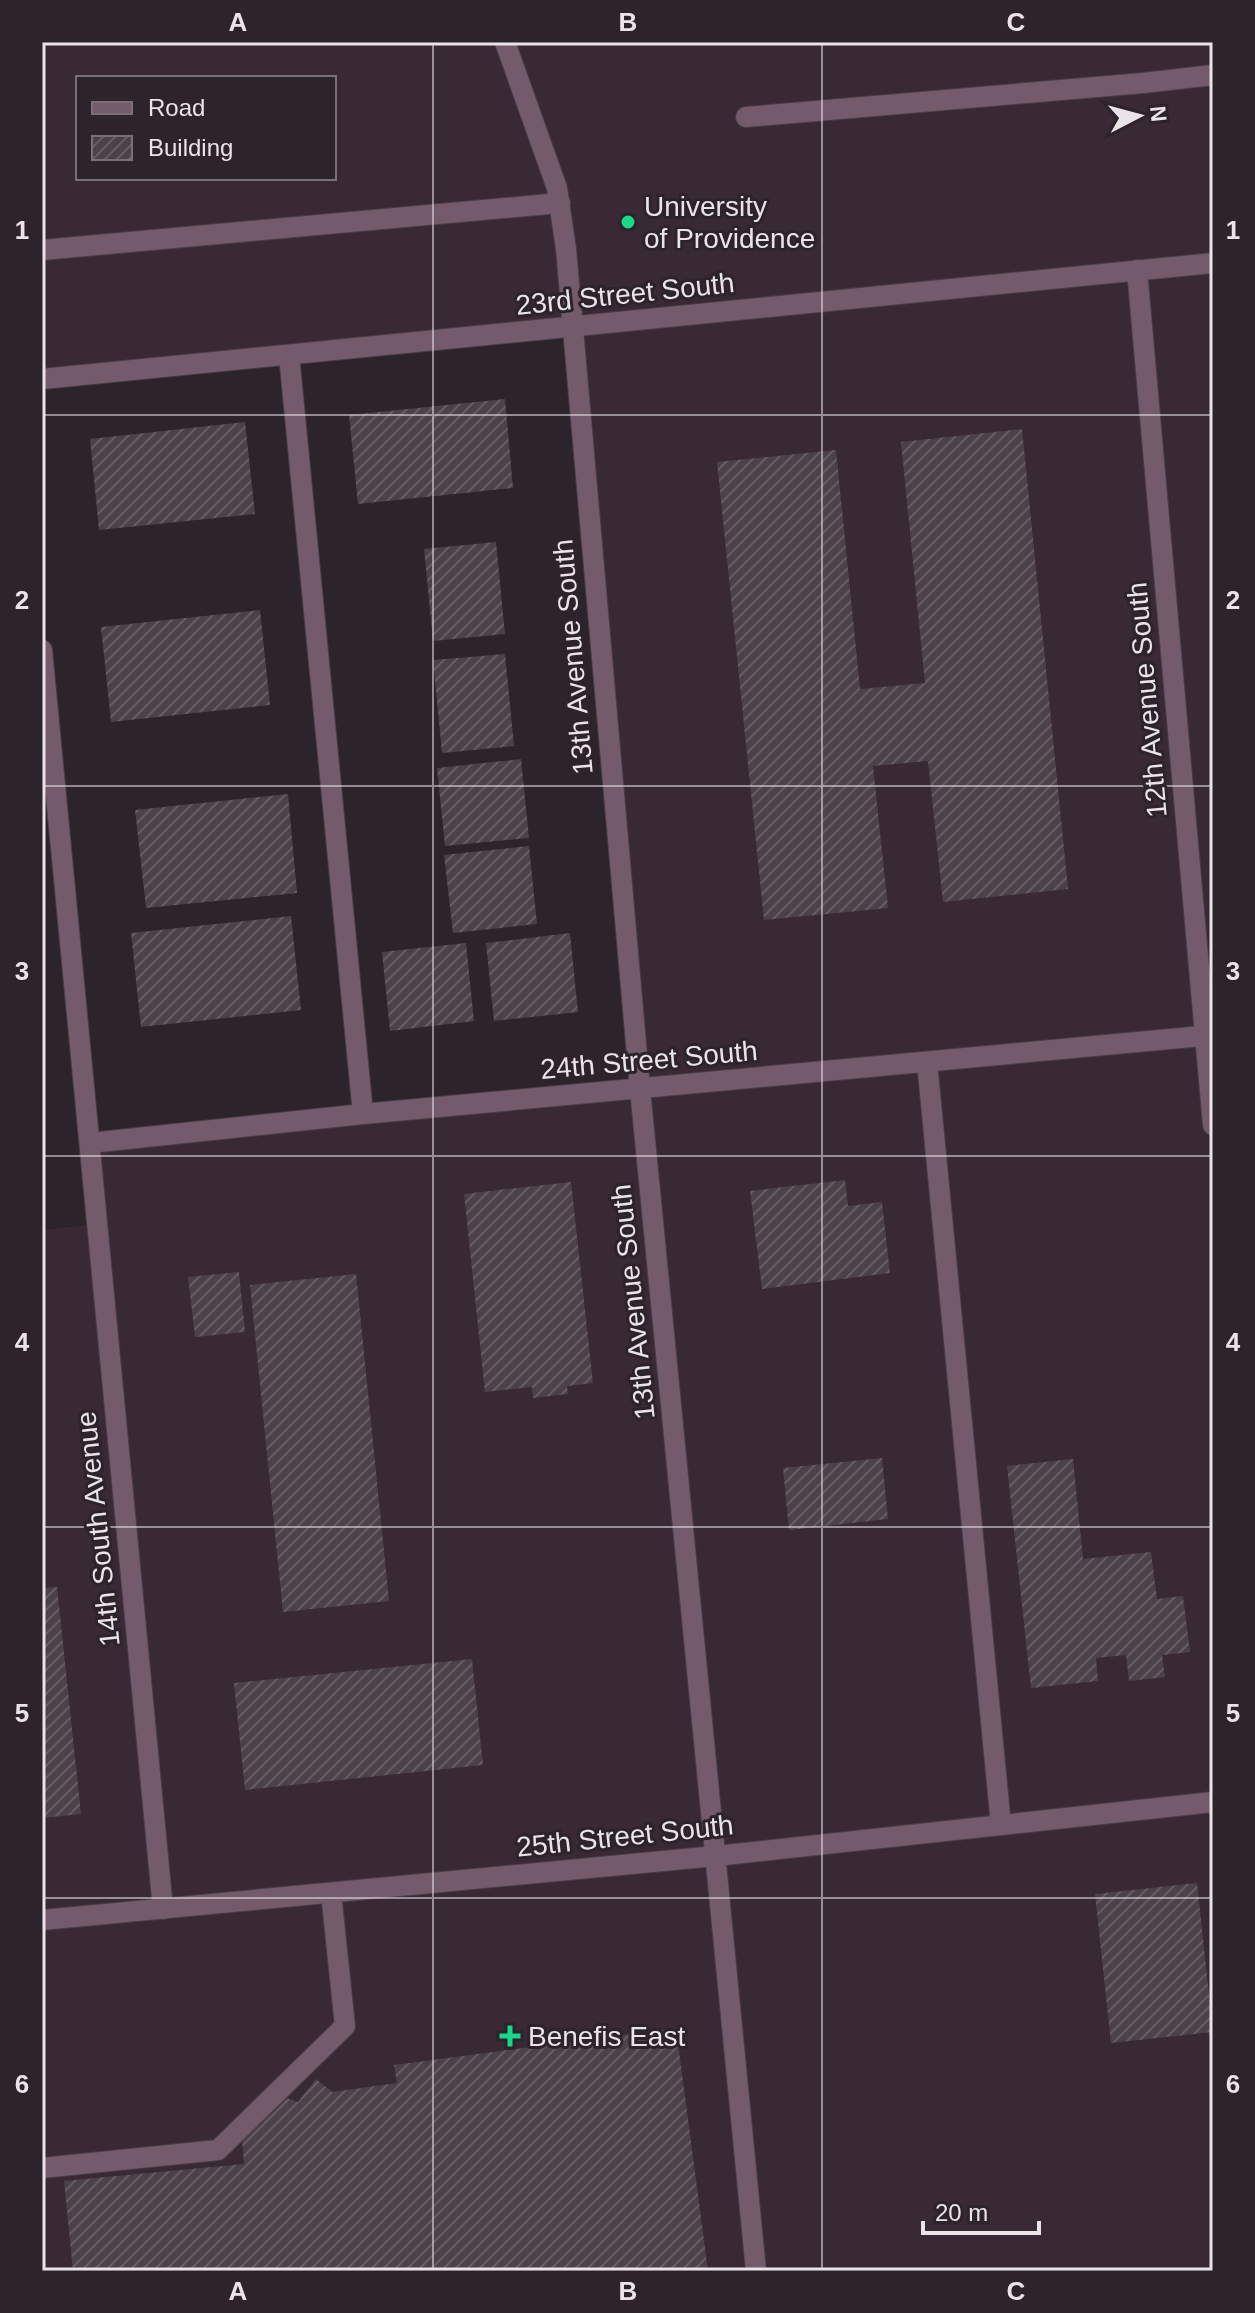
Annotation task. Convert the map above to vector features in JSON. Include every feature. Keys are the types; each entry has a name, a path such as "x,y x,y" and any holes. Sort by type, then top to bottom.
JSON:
{"street":[{"name":"13th Avenue South","path":"505,42 557,188 566,249 640,1089 756,2271"},
{"path":"746,117 1213,75"},
{"path":"42,250 560,203"},
{"name":"23rd Street South","path":"42,379 1213,263"},
{"name":"12th Avenue South","path":"1137,270 1209,1035 1213,1125"},
{"path":"289,355 363,1114"},
{"name":"14th South Avenue","path":"42,650 163,1909"},
{"name":"24th Street South","path":"90,1143 363,1114 1209,1035"},
{"path":"927,1062 1001,1825"},
{"name":"25th Street South","path":"42,1920 716,1856 1213,1802"},
{"path":"42,2168 218,2150 345,2026 331,1893"}],"shaded area":[{"path":"42,42 1213,42 1213,2271 42,2271 42,1230 96,1224 90,1143 640,1089 572,328 42,380"}],"building":[{"path":"505,399 513,488 358,504 349,415"},
{"path":"245,422 255,514 99,530 90,439"},
{"path":"1022,429 1068,889 943,902 928,761 873,766 888,908 764,920 717,462 836,450 860,689 925,683 901,442"},
{"path":"496,542 505,634 433,641 424,549"},
{"path":"260,610 270,705 111,722 101,627"},
{"path":"505,654 514,746 442,753 433,660"},
{"path":"521,759 529,838 445,846 437,768"},
{"path":"288,794 297,893 146,908 135,810"},
{"path":"529,846 537,924 453,933 444,855"},
{"path":"291,916 301,1010 141,1027 131,933"},
{"path":"570,933 578,1012 494,1021 486,943"},
{"path":"466,943 474,1021 390,1031 382,952"},
{"path":"845,1180 848,1206 882,1202 890,1273 762,1289 750,1191"},
{"path":"571,1182 593,1383 567,1386 568,1394 533,1398 532,1387 485,1392 464,1194"},
{"path":"239,1272 245,1332 195,1337 188,1277"},
{"path":"356,1274 389,1601 283,1612 250,1285"},
{"path":"882,1458 888,1519 789,1530 783,1468"},
{"path":"1073,1459 1083,1559 1151,1552 1157,1599 1183,1596 1190,1652 1162,1655 1165,1677 1129,1681 1126,1655 1096,1658 1098,1681 1031,1688 1007,1466"},
{"path":"57,1587 81,1814 42,1818 42,1588"},
{"path":"472,1659 483,1765 245,1790 234,1683"},
{"path":"1197,1883 1213,2032 1111,2043 1095,1894"},
{"path":"676,2028 708,2271 73,2271 64,2181 244,2164 242,2137 280,2096 298,2102 316,2079 332,2092 397,2083 394,2065"}],"place":[{"name":"University of Providence","path":"628,222"},
{"name":"Benefis East","path":"510,2036"}]}
